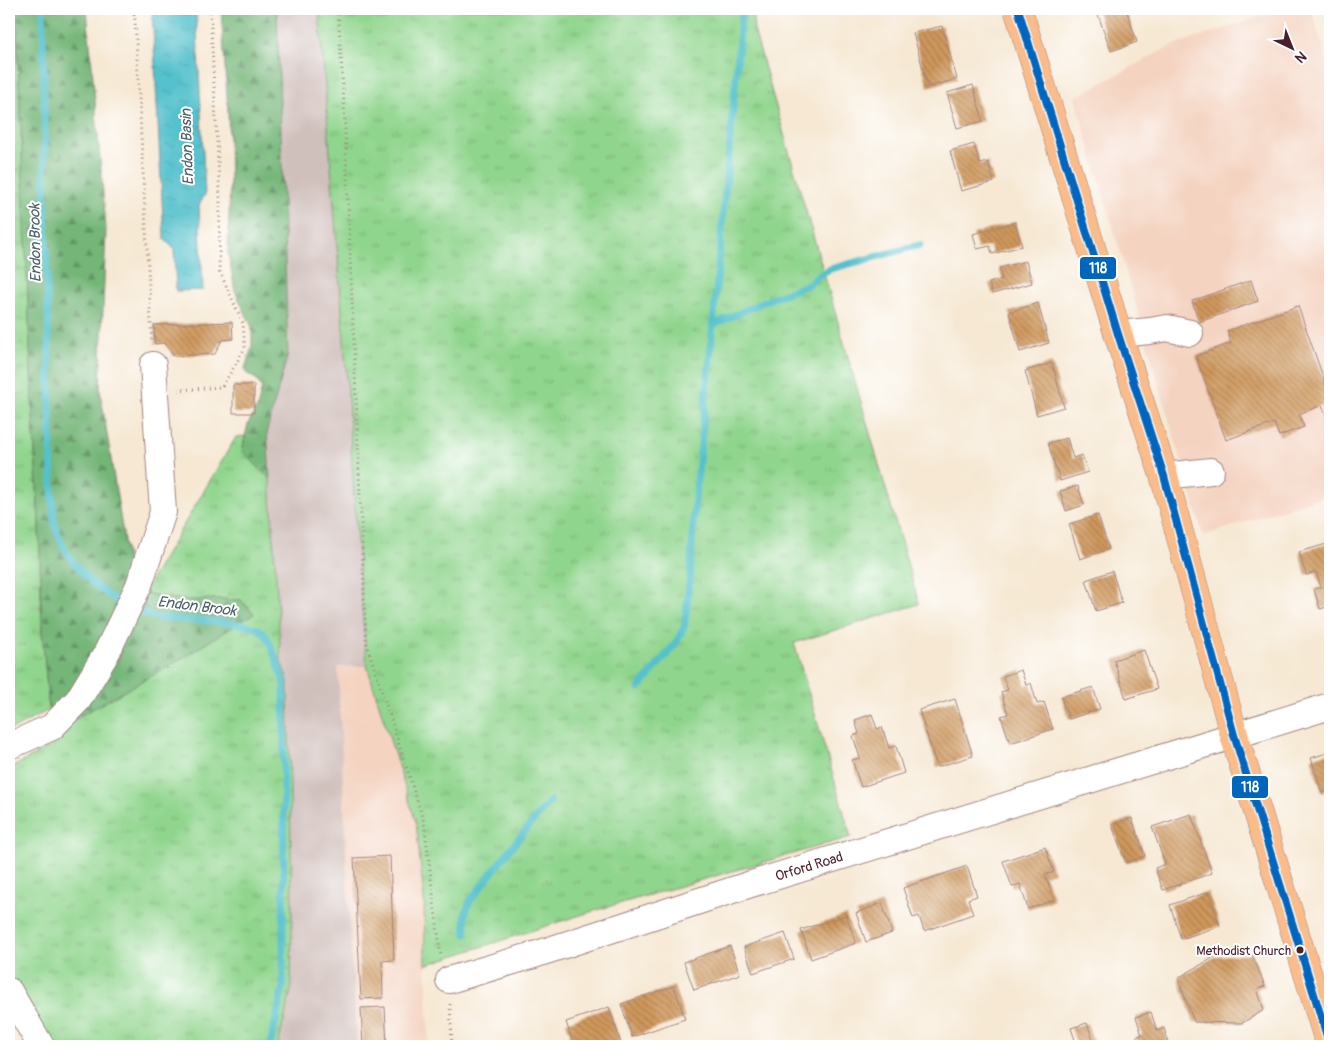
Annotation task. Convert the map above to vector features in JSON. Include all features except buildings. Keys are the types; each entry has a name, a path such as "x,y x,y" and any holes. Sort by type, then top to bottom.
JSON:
{"highway":[{"path":"1018,9 1118,334 1164,476 1234,735 1330,1046"}],"street":[{"path":"1118,334 1167,328 1190,333"},
{"path":"9,746 52,727 78,700 106,654 139,585 163,512 153,365"},
{"path":"1164,476 1211,471"},
{"name":"Orford Road","path":"448,980 534,955 748,885 1330,706"},
{"path":"9,991 41,1046"}],"path":[{"path":"133,9 153,365"},
{"path":"155,391 222,387 245,348 243,323 219,270 220,200 210,9"},
{"path":"338,9 344,103 366,642 424,822 441,960 448,980 452,1046"}],"shaded area":[{"path":"277,9 319,9 367,666 338,667 357,1046 278,1046 291,991 292,907 288,680 281,662 267,430 288,354"},
{"path":"1285,9 1312,9 1330,74 1330,494 1203,536 1075,97 1171,46"},
{"path":"367,666 416,823 424,900 429,1046 357,1046 338,667"}],"green space":[{"path":"9,9 16,9 42,631 49,710 9,731"},
{"path":"16,9 87,9 106,228 100,390 131,584 144,593 182,600 241,600 254,614 169,666 62,726 49,710 42,631"},
{"path":"221,9 277,9 288,354 267,430 270,479 242,451 248,424 257,408 262,388 256,379 246,373 245,368 252,347 252,327 235,291 228,252 230,177 228,111"},
{"path":"319,9 752,9 754,30 919,604 794,643 851,837 590,912 425,965 424,900 416,823 367,666"},
{"path":"245,436 243,451 270,479 281,662 288,680 292,907 291,991 278,1046 52,1046 9,977 9,769 51,746 62,726 169,666 254,614 241,600 182,600 143,593 236,437"}],"water":[{"name":"Endon Basin","path":"152,9 196,9 205,195 199,205 203,290 176,291 174,249 164,239"}],"waterway":[{"name":"Endon Brook","path":"43,9 45,193 54,519 61,541 74,563 92,583 124,604"},
{"path":"639,688 676,643 684,627 742,9"},
{"path":"713,325 770,299 810,284 819,275 830,269 920,245"},
{"name":"Endon Brook","path":"134,609 159,618 215,621 246,625 264,633 276,657 284,683 283,988 270,1046"},
{"path":"466,934 465,915 470,901 550,801"}],"transit line":[{"name":"118","path":"1018,9 1118,334 1164,476 1234,735 1330,1046"}],"place":[{"name":"Methodist Church","path":"1300,950"}]}
